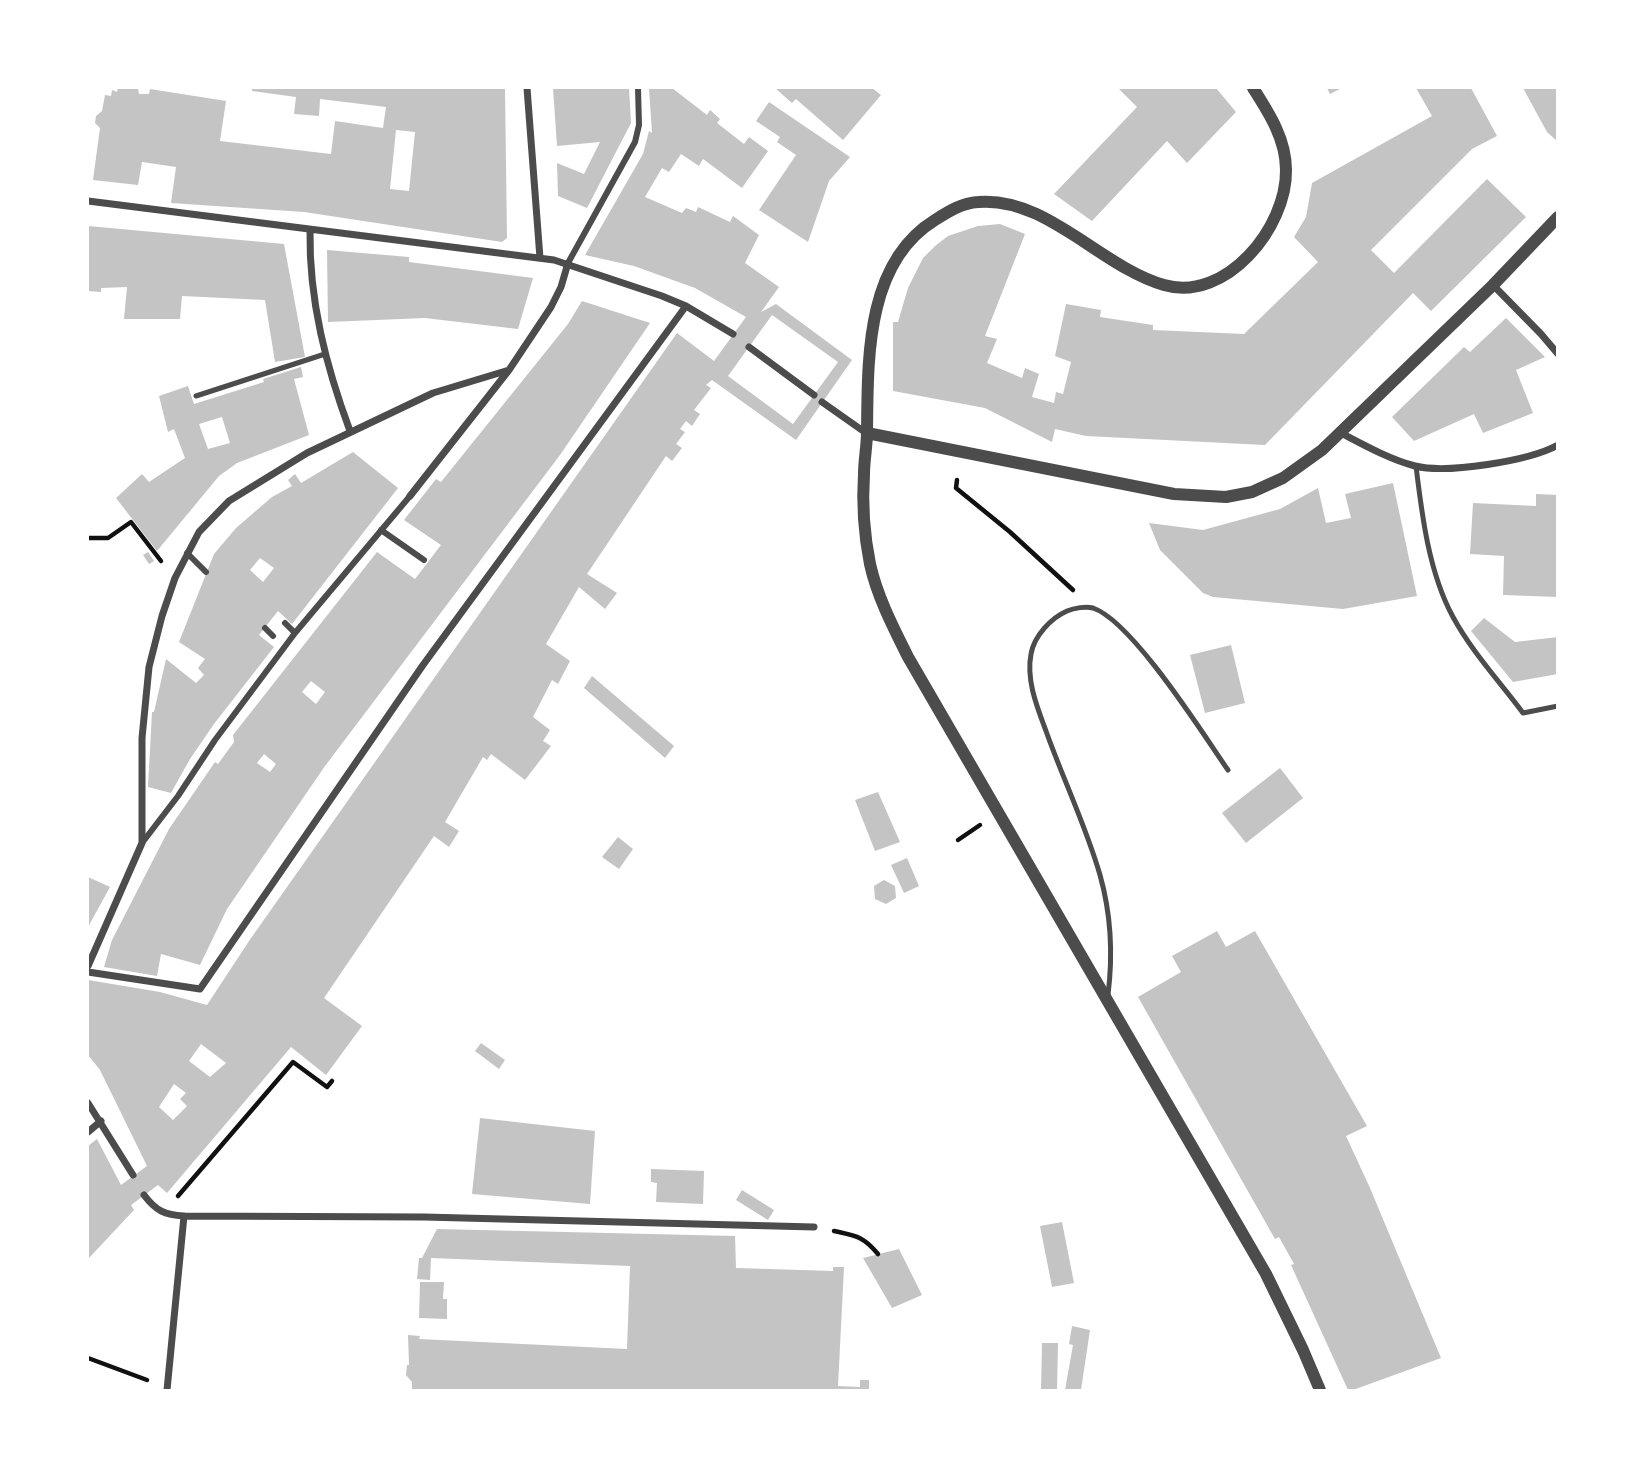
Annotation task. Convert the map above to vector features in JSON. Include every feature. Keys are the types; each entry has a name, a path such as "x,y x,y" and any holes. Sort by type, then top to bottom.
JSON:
{"street":[{"path":"527,88 540,258"},
{"path":"88,966 142,843 295,633 411,496 509,370 551,307 568,264 635,142 639,125 638,88"},
{"path":"1254,88 1279,134 1286,170 1284,190 1276,218 1252,253 1234,269 1212,281 1190,288 1164,285 1120,266 1036,214 995,202 963,204 930,223 914,237 887,277 880,295 870,348 864,474 866,538 871,567 888,616 920,677 1266,1273 1304,1350 1320,1391"},
{"path":"88,201 540,258 568,264 641,288 686,306 733,334"},
{"path":"822,402 867,433 1153,491 1213,497 1252,492 1283,478 1341,433 1493,285 1558,217"},
{"path":"310,231 312,282 325,354 350,431"},
{"path":"1493,285 1558,354"},
{"path":"88,972 200,989 423,665 686,306"},
{"path":"750,347 814,395"},
{"path":"142,843 142,738 156,638 175,578 199,532 229,501 307,453 433,393 509,370"},
{"path":"1341,433 1416,467 1449,468 1518,459 1558,445"},
{"path":"381,530 424,560"},
{"path":"187,553 206,572"},
{"path":"285,623 295,633"},
{"path":"265,628 273,636"},
{"path":"88,1103 133,1175"},
{"path":"88,1132 101,1121"},
{"path":"144,1195 152,1206 162,1213 184,1216 442,1218 814,1227"},
{"path":"167,1389 184,1216"}],"lane":[{"path":"196,396 325,354"},
{"path":"1416,467 1421,509 1430,546 1442,592 1455,620 1523,713 1558,706"},
{"path":"1108,998 1111,945 1100,876 1037,706 1030,669 1035,641 1048,625 1067,611 1092,607 1116,624 1153,664 1228,770"}],"path":[{"path":"957,480 956,488 1010,532 1092,607"},
{"path":"88,538 108,538 131,522 175,578"},
{"path":"958,840 984,823"},
{"path":"162,1213 293,1062 327,1087 332,1080"},
{"path":"814,1227 860,1237 878,1254"},
{"path":"88,1358 167,1389"}],"building":[{"path":"118,88 138,88 139,94 149,94 150,89 226,101 220,141 331,154 335,121 383,128 386,107 320,99 319,116 294,114 296,97 252,91 252,88 505,88 507,238 502,242 304,212 171,203 176,167 142,162 138,185 93,180 100,128 95,123 96,116 102,111 105,95 111,96 112,90 117,92","holes":["396,130 415,132 409,191 390,189"]},
{"path":"553,88 629,88 631,123 587,208 558,196 557,163 584,174 600,142 557,146"},
{"path":"649,88 672,88 707,115 710,110 720,119 717,123 744,144 749,137 768,151 742,188 703,159 699,166 681,154 669,172 662,168 645,197 682,213 686,208 696,212 698,207 730,222 733,216 759,235 745,263 779,287 761,312 776,304 852,360 796,440 712,380 706,385 711,388 694,410 700,414 692,426 686,421 680,429 685,432 676,444 682,448 672,461 666,456 587,574 617,593 605,609 579,587 546,644 570,661 558,684 552,680 533,717 550,730 543,741 551,746 525,780 491,754 487,760 483,757 445,822 459,831 449,847 434,836 324,998 362,1026 326,1075 291,1047 167,1193 158,1185 131,1205 134,1210 88,1259 88,1146 97,1139 121,1185 147,1166 100,1070 88,1055 88,980 160,992 207,1005 249,941 677,333 714,361 746,317 695,288 634,266 585,255 643,154 649,131 652,133","holes":["772,315 838,362 793,424 728,376","201,1044 226,1063 210,1077 189,1061","174,1084 186,1093 180,1099 187,1106 173,1120 159,1107"]},
{"path":"775,88 872,88 881,95 843,140 796,99 792,103"},
{"path":"1118,88 1216,88 1236,112 1187,163 1167,141 1092,221 1054,194 1137,107"},
{"path":"1327,88 1342,88 1330,94"},
{"path":"1416,88 1471,88 1497,136 1472,149 1371,250 1394,273 1487,179 1526,217 1431,311 1413,293 1265,445 1086,436 1055,429 1052,442 985,408 893,391 893,322 898,322 908,288 923,258 948,236 978,226 1000,224 1025,234 985,336 997,339 987,363 1022,378 1025,368 1039,374 1032,397 1054,403 1056,392 1063,394 1071,362 1055,356 1066,304 1101,310 1100,317 1153,325 1153,330 1244,334 1318,262 1294,237 1306,217 1312,183 1432,116"},
{"path":"1523,88 1558,88 1558,142 1547,132"},
{"path":"769,102 850,157 829,181 808,242 759,210 796,155 777,142 780,137 756,121"},
{"path":"88,226 284,244 305,357 275,362 265,300 182,296 180,319 124,319 127,287 101,288 101,292 88,291"},
{"path":"327,250 409,257 409,262 533,278 518,329 425,318 328,322"},
{"path":"582,301 650,323 560,455 325,766 227,909 200,965 161,954 157,976 104,967 112,940 169,829 215,762 218,764 234,742 233,735 377,552 415,579 441,545 404,520 436,479 441,482 568,324","holes":["311,681 325,692 316,704 302,692","264,754 276,764 270,772 257,763"]},
{"path":"1506,318 1545,357 1516,370 1533,413 1483,433 1474,414 1414,441 1392,417 1464,347 1470,352"},
{"path":"301,367 303,377 294,379 309,435 237,463 219,476 157,551 116,498 142,474 149,482 185,458 174,429 168,432 159,396 188,386 194,404 264,382 263,379","holes":["222,417 230,443 208,449 199,424"]},
{"path":"353,452 398,488 292,624 278,611 259,635 274,647 214,724 171,793 148,787 152,712 166,659 196,683 204,675 198,668 205,659 179,642 214,554 236,528 272,497 292,486 288,480 295,474 301,483","holes":["260,558 274,568 263,582 250,570"]},
{"path":"1393,483 1417,596 1343,609 1213,597 1203,593 1160,550 1149,523 1203,530 1280,509 1318,488 1326,523 1351,518 1345,494"},
{"path":"1536,494 1558,495 1558,597 1503,595 1504,556 1470,554 1473,503 1536,506"},
{"path":"148,552 154,561 149,564 143,555"},
{"path":"1484,618 1515,642 1558,637 1558,674 1513,682 1471,631"},
{"path":"1231,645 1245,703 1205,713 1190,655"},
{"path":"592,676 674,746 665,758 584,688"},
{"path":"1280,768 1303,798 1246,843 1222,813"},
{"path":"878,792 900,842 875,851 855,800"},
{"path":"618,837 633,849 619,869 602,857"},
{"path":"907,858 919,886 904,893 891,865"},
{"path":"88,877 110,887 88,927"},
{"path":"884,880 895,886 896,898 886,904 875,899 874,886"},
{"path":"1217,931 1226,947 1255,931 1367,1126 1346,1136 1441,1358 1348,1390 1291,1265 1294,1264 1279,1237 1275,1239 1138,997 1181,972 1172,956"},
{"path":"481,1043 505,1060 499,1069 475,1051"},
{"path":"480,1118 595,1131 590,1204 472,1194"},
{"path":"651,1169 704,1171 703,1204 656,1202 657,1183 651,1182"},
{"path":"742,1190 774,1210 768,1220 736,1200"},
{"path":"1062,1222 1074,1283 1052,1287 1040,1226"},
{"path":"437,1229 735,1236 736,1268 833,1271 833,1267 844,1267 838,1386 860,1387 860,1380 869,1380 869,1390 412,1390 412,1382 406,1375 409,1365 408,1335 420,1336 419,1339 627,1349 630,1266 431,1258 430,1280 417,1279 419,1258 422,1258"},
{"path":"899,1249 922,1295 892,1308 863,1258"},
{"path":"420,1282 444,1282 443,1299 447,1299 447,1319 419,1318"},
{"path":"1072,1326 1090,1330 1081,1390 1065,1390 1073,1345 1069,1344"},
{"path":"1042,1343 1058,1343 1057,1390 1041,1390"}]}
